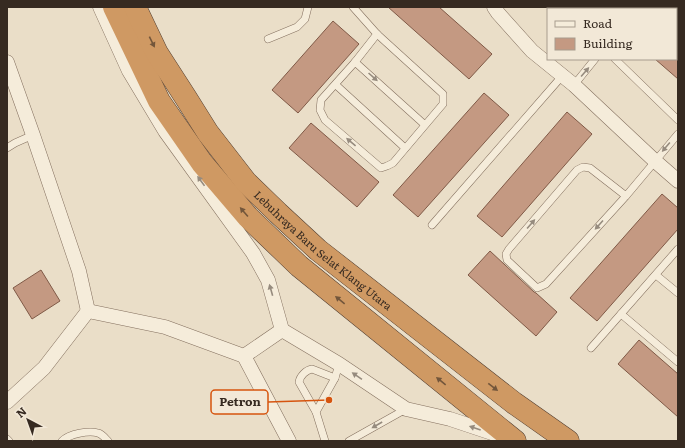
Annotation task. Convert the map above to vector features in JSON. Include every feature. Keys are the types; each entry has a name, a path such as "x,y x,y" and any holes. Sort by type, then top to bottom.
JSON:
{"highway":[{"name":"Lebuhraya Baru Selat Klang Utara","path":"114,7 159,101 202,163 248,217 299,266 514,440"},
{"name":"Lebuhraya Baru Selat Klang Utara","path":"135,7 157,53 208,132 246,182 318,250 514,403 568,441"}],"street":[{"path":"100,7 129,71 165,131 253,253 268,280 282,330 339,364 406,408 450,419 514,440"},
{"path":"494,7 532,51 563,75 678,181"},
{"path":"7,62 11,88 33,135 79,271 88,312"},
{"path":"88,312 165,327 244,356 289,441"},
{"path":"7,402 44,368 88,312"},
{"path":"244,356 282,330"}],"lane":[{"path":"268,39 297,27 305,19 308,7"},
{"path":"353,7 377,34 443,94 443,104 426,125 393,163 381,168 325,120 320,110 321,100 336,85 377,34"},
{"path":"574,85 594,60"},
{"path":"616,60 678,120"},
{"path":"355,62 426,125"},
{"path":"432,225 563,75"},
{"path":"336,85 405,148"},
{"path":"626,196 590,168 584,167 577,170 509,250 506,254 507,260 536,288 546,284 626,196 678,134"},
{"path":"7,148 15,142 33,135"},
{"path":"590,348 678,249"},
{"path":"656,274 678,293"},
{"path":"621,314 678,362"},
{"path":"316,412 335,378 339,364"},
{"path":"325,441 316,412 300,382 300,378 312,369 335,378"},
{"path":"349,441 406,408"},
{"path":"62,441 65,438 88,431 100,433 108,441"}],"building":[{"path":"388,7 439,7 492,54 469,79"},
{"path":"333,21 359,44 298,113 272,90"},
{"path":"678,59 678,79 656,60"},
{"path":"484,93 509,115 418,217 393,195"},
{"path":"567,112 592,134 502,237 477,216"},
{"path":"311,123 379,182 357,207 289,148"},
{"path":"662,194 678,208 678,229 597,321 570,298"},
{"path":"490,251 557,312 536,336 468,275"},
{"path":"41,270 60,301 32,319 13,288"},
{"path":"639,340 678,374 678,417 618,364"}],"place":[{"name":"Petron","path":"329,400"}]}
